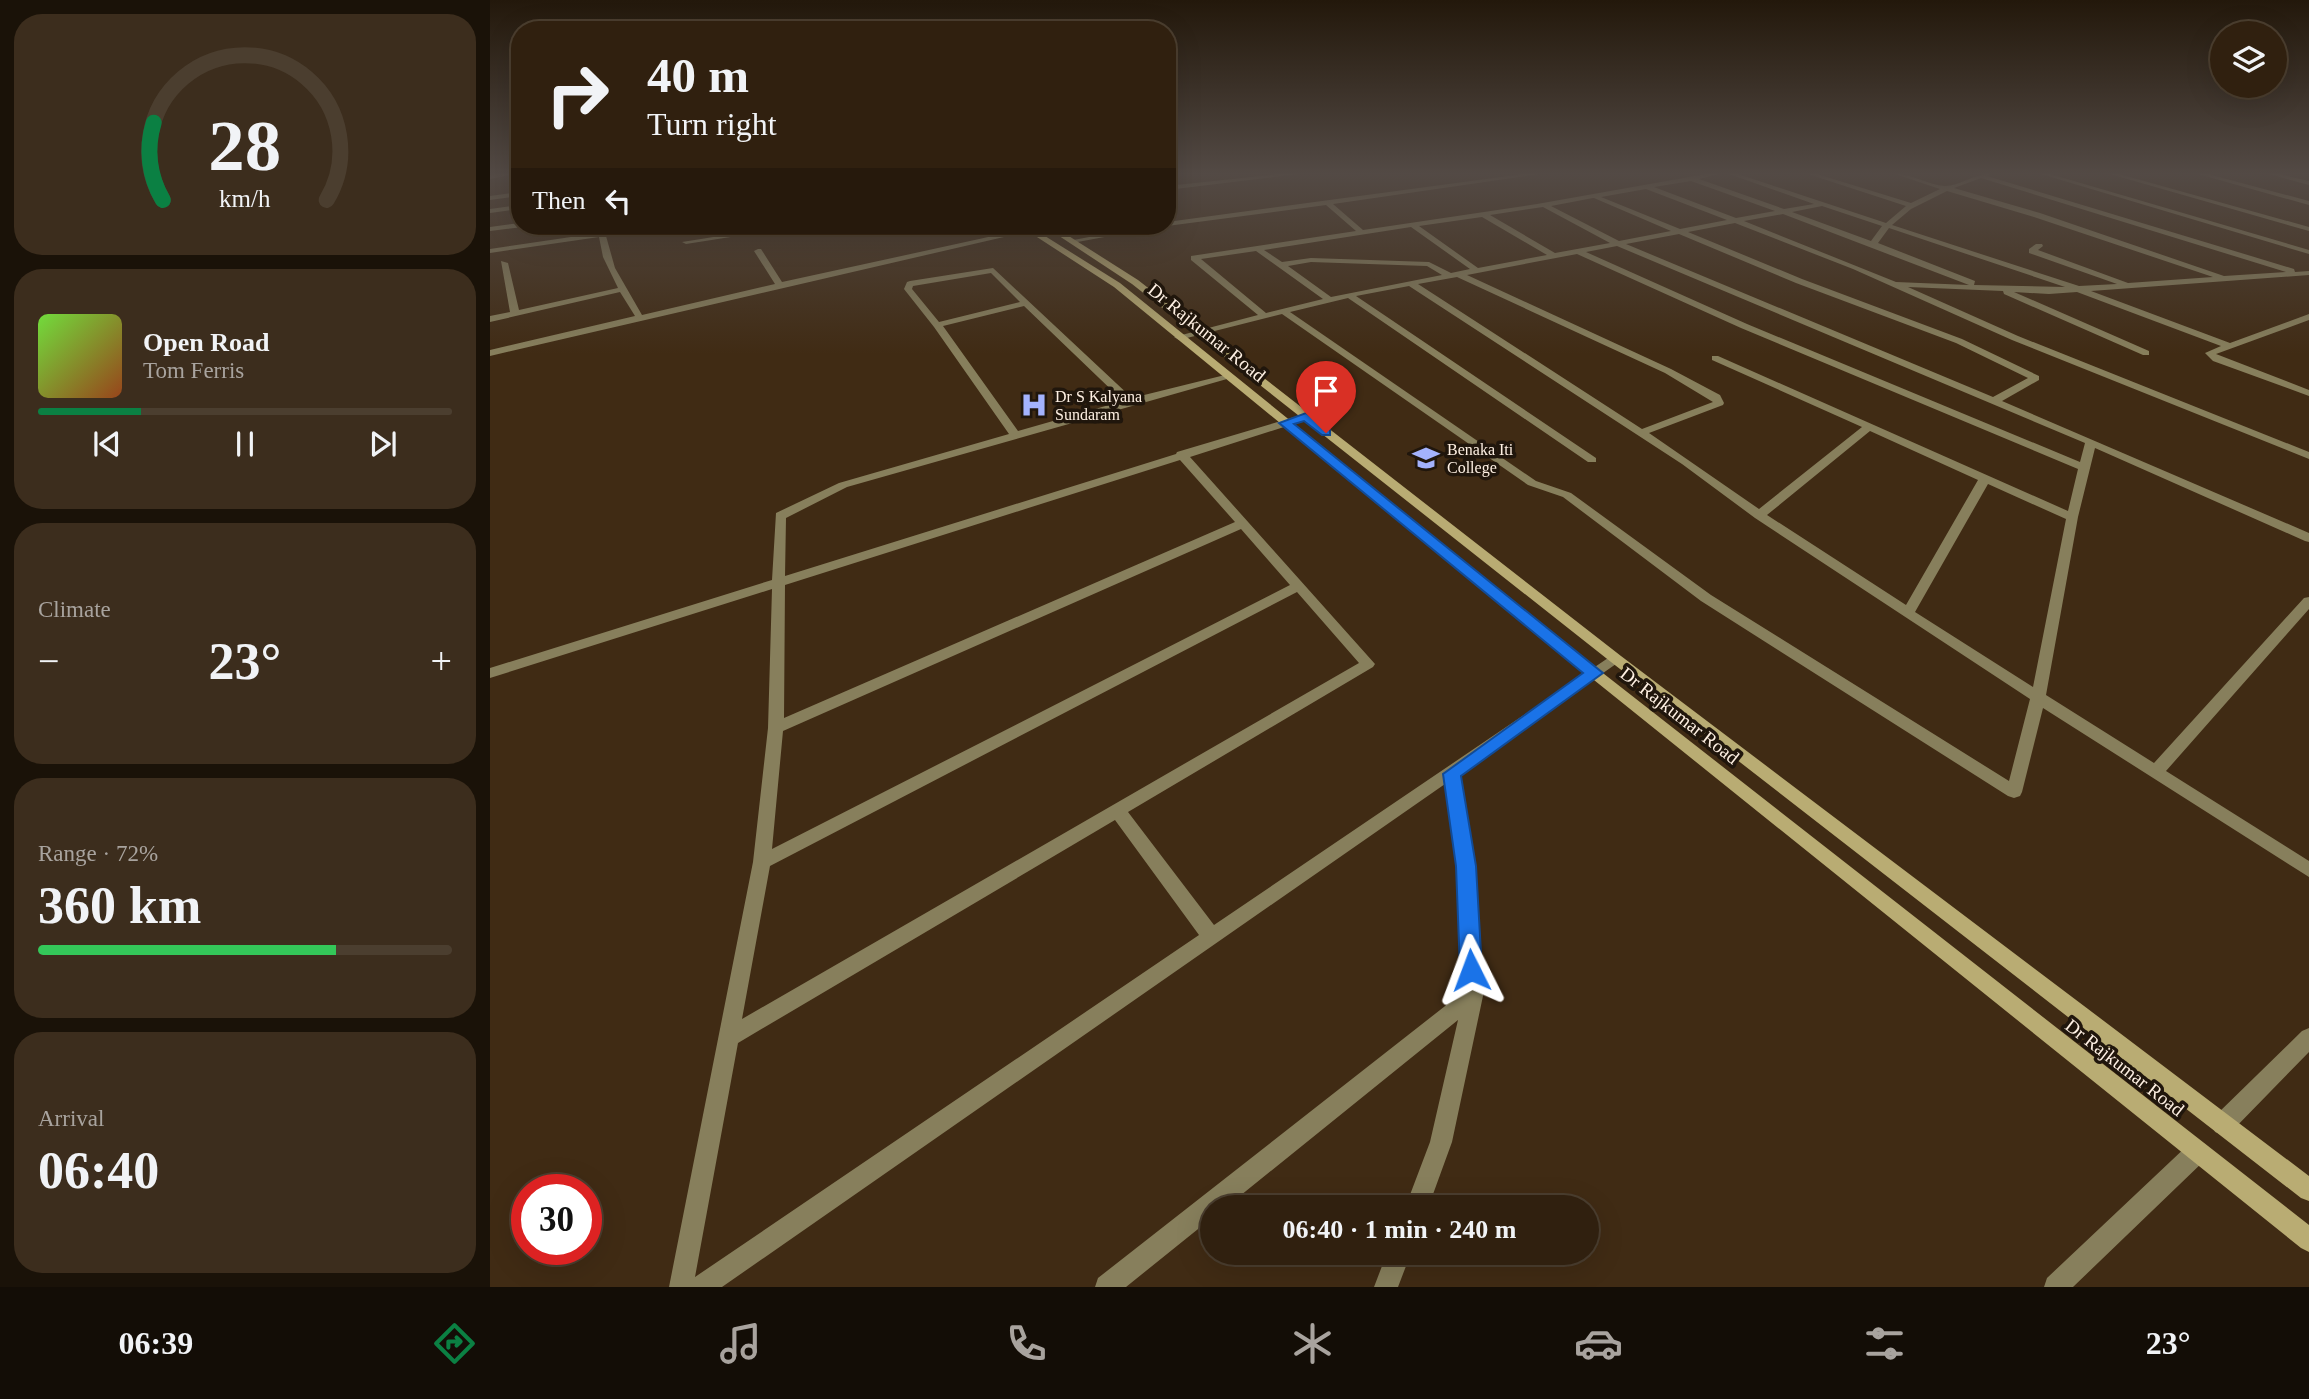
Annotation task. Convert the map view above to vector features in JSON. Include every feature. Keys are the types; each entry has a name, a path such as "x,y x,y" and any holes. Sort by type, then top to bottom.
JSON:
{"main road":[{"name":"Dr Rajkumar Road","path":"1038,235 1117,285 1594,673 2309,1240"},
{"name":"Dr Rajkumar Road","path":"1062,235 1135,282 1616,659 2309,1190"}],"street":[{"path":"1265,316 1194,258 1348,234"},
{"path":"1425,234 1476,270"},
{"path":"1517,234 1555,256"},
{"path":"1600,234 2091,442 2309,538"},
{"path":"1179,337 1349,295 1675,234"},
{"path":"1684,234 1959,341 2036,379 1994,401"},
{"path":"1769,234 1856,267 2038,347 2309,456"},
{"path":"1845,234 1986,288"},
{"path":"1873,244 1879,234"},
{"path":"1911,234 2081,290 2228,345"},
{"path":"2089,234 2225,278"},
{"path":"2174,234 2306,275"},
{"path":"2248,234 2309,252"},
{"path":"490,251 595,235"},
{"path":"602,235 612,276 624,289 640,318"},
{"path":"686,242 734,235"},
{"path":"490,353 778,283 995,235"},
{"path":"1072,241 1107,235"},
{"path":"2039,246 2033,249 2036,254 2132,286"},
{"path":"1257,248 1330,300"},
{"path":"758,251 778,283"},
{"path":"1580,252 1744,326 2083,467"},
{"path":"1280,265 1311,260 1429,264 1668,371 1716,397 1719,403 1642,433"},
{"path":"504,263 515,313"},
{"path":"1015,435 907,286 993,270 1130,402"},
{"path":"1889,283 2081,290 2225,278 2306,275"},
{"path":"1412,284 1642,433 1759,515 2038,698 2309,870"},
{"path":"490,319 624,289"},
{"path":"1999,289 2146,354"},
{"path":"1349,295 1592,460"},
{"path":"937,325 1026,303"},
{"path":"1283,311 1532,483 1567,495 1706,598 2014,792 2038,698 2072,517 2091,442"},
{"path":"2309,317 2210,353 2211,356 2309,393"},
{"path":"1715,358 2072,517"},
{"path":"681,1287 762,862 776,728 780,516 843,485 1130,402 1229,377"},
{"path":"490,673 1181,454 1306,417"},
{"path":"1759,515 1869,427"},
{"path":"728,1038 1368,664 1181,454"},
{"path":"1909,613 1985,478"},
{"path":"776,728 1242,523"},
{"path":"762,862 1299,586"},
{"path":"2155,772 2309,601"},
{"path":"701,1287 1616,659"},
{"path":"1421,1195 1441,1142 1473,996 1466,866 1452,774"},
{"path":"1118,811 1212,937"},
{"path":"1107,1287 1473,996"},
{"path":"2223,1124 2309,1038"},
{"path":"2056,1287 2197,1152"},
{"path":"1386,1287 1394,1265"}],"place":[{"name":"Dr S Kalyana Sundaram","path":"1034,405"},
{"name":"Benaka Iti College","path":"1426,458"}],"route":[{"path":"1326,433 1306,417 1285,423 1594,673 1452,774 1466,866 1471,970"}]}
